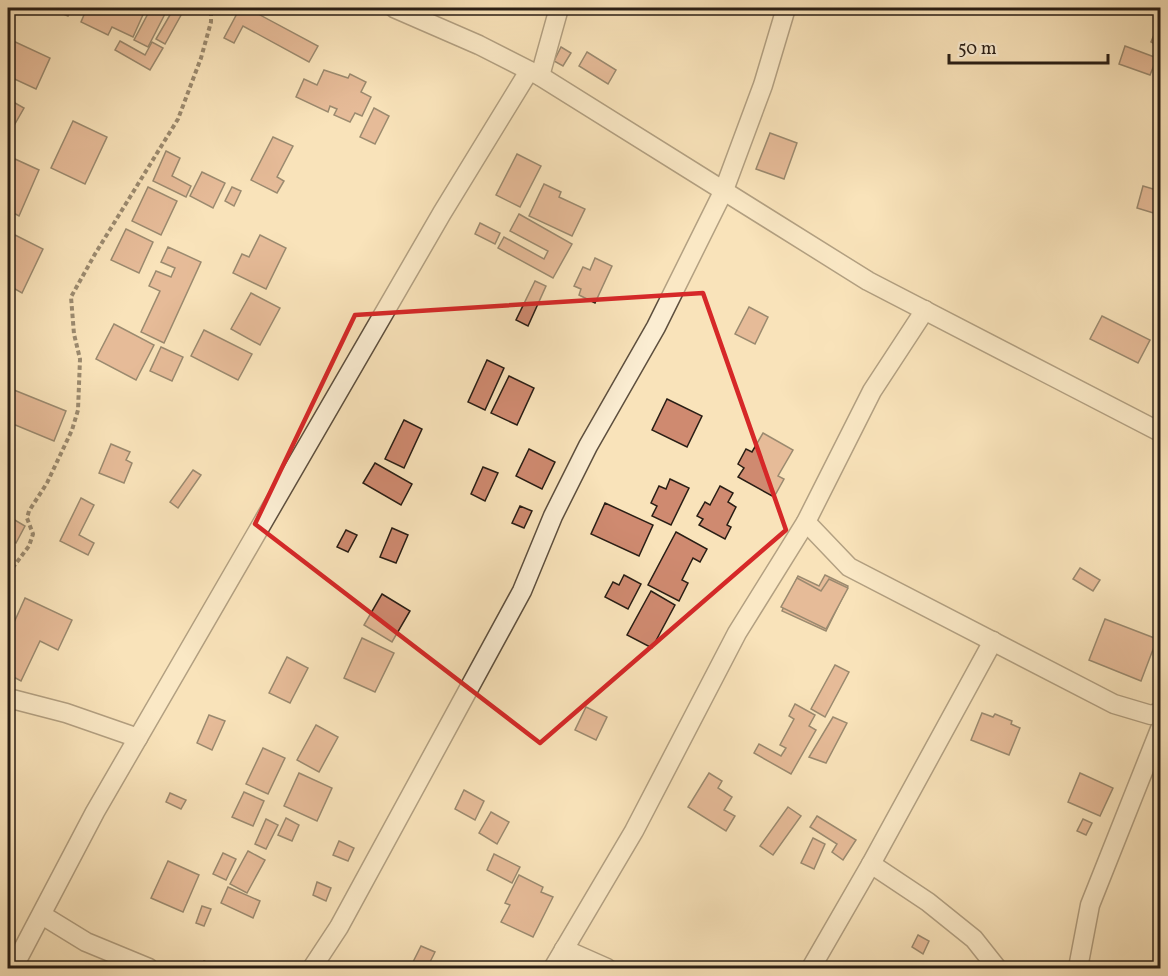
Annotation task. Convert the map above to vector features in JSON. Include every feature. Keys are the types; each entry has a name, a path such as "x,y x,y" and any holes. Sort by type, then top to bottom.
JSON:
{"street":[{"path":"394,8 479,45 534,73 868,281 1161,432"},
{"path":"13,969 95,812 442,213 534,73 559,8"},
{"path":"312,969 339,927 512,612 578,466 656,327 724,190 763,85 786,8"},
{"path":"553,969 634,831 737,633 806,522 872,391 925,310"},
{"path":"806,522 849,567 1114,704 1151,715 1161,712"},
{"path":"811,969 872,864 993,641"},
{"path":"8,698 66,713 138,738"},
{"path":"1078,969 1089,906 1161,729"},
{"path":"872,864 928,902 974,939 997,969"},
{"path":"42,915 86,942 148,969"},
{"path":"564,949 607,969"}],"path":[{"path":"8,574 29,546 33,534 27,518 29,511 47,483 72,430 78,410 80,359 74,334 71,297 94,254 178,119 201,58 211,22 211,8"}],"highlighted area":[{"path":"703,293 786,530 540,743 255,524 355,315"}],"building":[{"path":"49,8 72,8 68,16"},
{"path":"87,8 146,8 133,37 112,27 108,35 81,22"},
{"path":"151,8 168,8 148,47 134,40"},
{"path":"174,8 185,8 165,44 156,39"},
{"path":"240,8 247,8 318,46 309,62 243,26 234,43 224,38"},
{"path":"1160,21 1160,47 1151,42"},
{"path":"11,40 50,58 36,89 8,76 8,47"},
{"path":"120,41 145,55 152,42 163,48 150,70 115,50"},
{"path":"1125,46 1157,58 1150,75 1119,64"},
{"path":"561,47 571,53 563,66 554,61"},
{"path":"587,52 616,70 608,84 579,66"},
{"path":"324,70 348,78 350,74 366,82 361,92 371,97 362,116 355,113 350,122 334,115 337,109 330,106 328,112 296,97 304,79 317,85"},
{"path":"8,99 24,108 8,136"},
{"path":"374,108 389,116 375,144 360,137"},
{"path":"73,121 107,137 85,184 51,168"},
{"path":"770,133 797,143 784,179 756,169"},
{"path":"273,137 293,146 277,177 284,181 277,193 251,180"},
{"path":"166,151 180,158 172,176 191,186 186,197 153,181"},
{"path":"517,154 541,166 520,207 496,195"},
{"path":"15,159 39,170 19,216 8,210 8,162 13,164"},
{"path":"202,172 225,183 213,208 190,196"},
{"path":"544,184 561,192 559,197 585,209 572,236 529,216"},
{"path":"1143,186 1160,191 1160,215 1137,208"},
{"path":"148,187 177,201 161,235 132,221"},
{"path":"232,187 241,191 234,206 225,201"},
{"path":"519,214 572,244 553,278 498,248 504,237 544,259 548,251 510,231"},
{"path":"480,223 500,233 495,244 475,234"},
{"path":"126,229 153,242 139,273 111,260"},
{"path":"15,235 43,249 22,293 8,285 8,250"},
{"path":"260,235 286,248 266,289 233,273 242,254 249,257"},
{"path":"168,247 201,262 164,343 141,332 160,291 149,286 156,271 171,277 175,268 161,262"},
{"path":"595,258 612,266 595,303 579,295 581,289 574,286 583,267 590,270"},
{"path":"535,281 546,286 528,326 516,320"},
{"path":"251,293 280,308 260,345 231,329"},
{"path":"749,307 768,317 755,344 735,334"},
{"path":"1102,316 1150,340 1138,363 1090,339"},
{"path":"114,324 154,345 136,380 96,359"},
{"path":"204,330 252,354 238,380 191,356"},
{"path":"161,347 183,357 172,381 150,371"},
{"path":"487,360 504,368 485,410 468,402"},
{"path":"509,376 534,388 517,425 491,413"},
{"path":"14,390 66,411 54,441 8,422 8,406"},
{"path":"667,399 702,416 687,447 652,430"},
{"path":"404,420 422,429 404,468 385,459"},
{"path":"763,433 793,450 778,476 784,479 774,497 738,477 744,468 738,464 746,449 752,452"},
{"path":"111,444 130,452 126,460 132,463 124,483 99,473"},
{"path":"529,449 555,462 542,489 516,476"},
{"path":"375,463 412,484 401,505 363,483"},
{"path":"483,467 498,473 485,501 471,494"},
{"path":"193,470 201,475 178,508 170,502"},
{"path":"670,479 689,488 671,525 652,516 657,506 651,503 659,486 666,489"},
{"path":"720,486 733,493 728,502 736,507 727,525 731,527 725,539 699,525 703,519 697,516 705,502 710,505"},
{"path":"81,498 94,505 79,535 94,543 88,555 60,541"},
{"path":"605,503 653,525 639,556 591,534"},
{"path":"520,506 532,511 524,528 512,523"},
{"path":"8,516 25,526 16,543 8,538"},
{"path":"392,528 408,535 396,563 380,557"},
{"path":"346,530 357,535 348,552 337,547"},
{"path":"676,532 707,549 700,562 693,558 682,580 688,583 679,601 648,585"},
{"path":"1080,568 1100,580 1093,591 1073,579"},
{"path":"624,575 641,584 628,609 605,597 613,582 619,585"},
{"path":"825,575 848,586 826,631 782,611 798,576 819,586"},
{"path":"797,578 821,591 829,579 848,588 826,629 781,607"},
{"path":"651,591 675,605 652,648 627,635"},
{"path":"382,594 410,611 392,642 364,625"},
{"path":"25,598 72,620 58,650 40,641 21,681 8,674 8,636"},
{"path":"1105,619 1157,639 1141,681 1089,660"},
{"path":"362,638 394,653 375,692 344,678"},
{"path":"287,657 308,668 290,703 269,693"},
{"path":"835,665 849,672 825,717 811,709"},
{"path":"795,704 815,715 809,726 816,730 791,774 754,753 759,744 781,756 786,748 780,745 794,719 789,716"},
{"path":"586,707 607,717 596,740 575,730"},
{"path":"982,713 993,717 995,714 1012,721 1011,724 1020,728 1009,755 971,740"},
{"path":"209,715 225,721 212,750 197,743"},
{"path":"833,717 847,723 826,763 809,757"},
{"path":"316,725 338,737 319,772 297,760"},
{"path":"263,748 285,758 268,794 246,784"},
{"path":"299,773 332,788 317,821 284,806"},
{"path":"709,773 722,781 718,788 732,797 724,810 735,816 726,831 688,807"},
{"path":"1080,773 1113,788 1100,816 1068,802"},
{"path":"464,790 484,801 475,820 455,809"},
{"path":"244,792 264,801 253,826 232,817"},
{"path":"170,793 186,800 181,809 166,802"},
{"path":"788,807 801,816 773,855 760,846"},
{"path":"491,812 509,822 497,844 479,833"},
{"path":"817,816 856,840 843,860 832,852 837,844 810,827"},
{"path":"286,818 299,825 292,841 278,835"},
{"path":"266,819 278,825 266,849 255,844"},
{"path":"1083,819 1092,823 1086,835 1077,831"},
{"path":"813,838 825,844 814,869 801,863"},
{"path":"339,841 354,848 348,861 333,855"},
{"path":"248,851 265,860 247,893 230,884"},
{"path":"223,853 236,859 226,880 213,874"},
{"path":"494,854 520,867 512,883 487,870"},
{"path":"168,861 199,875 183,912 151,898"},
{"path":"519,875 543,887 541,892 553,897 533,937 501,922 510,905 505,903"},
{"path":"317,882 331,888 326,901 313,895"},
{"path":"228,887 260,901 253,918 221,903"},
{"path":"202,906 211,909 204,926 196,923"},
{"path":"918,935 929,941 923,954 912,947"},
{"path":"421,946 435,952 427,968 410,968"},
{"path":"204,961 220,968 201,968"}]}
